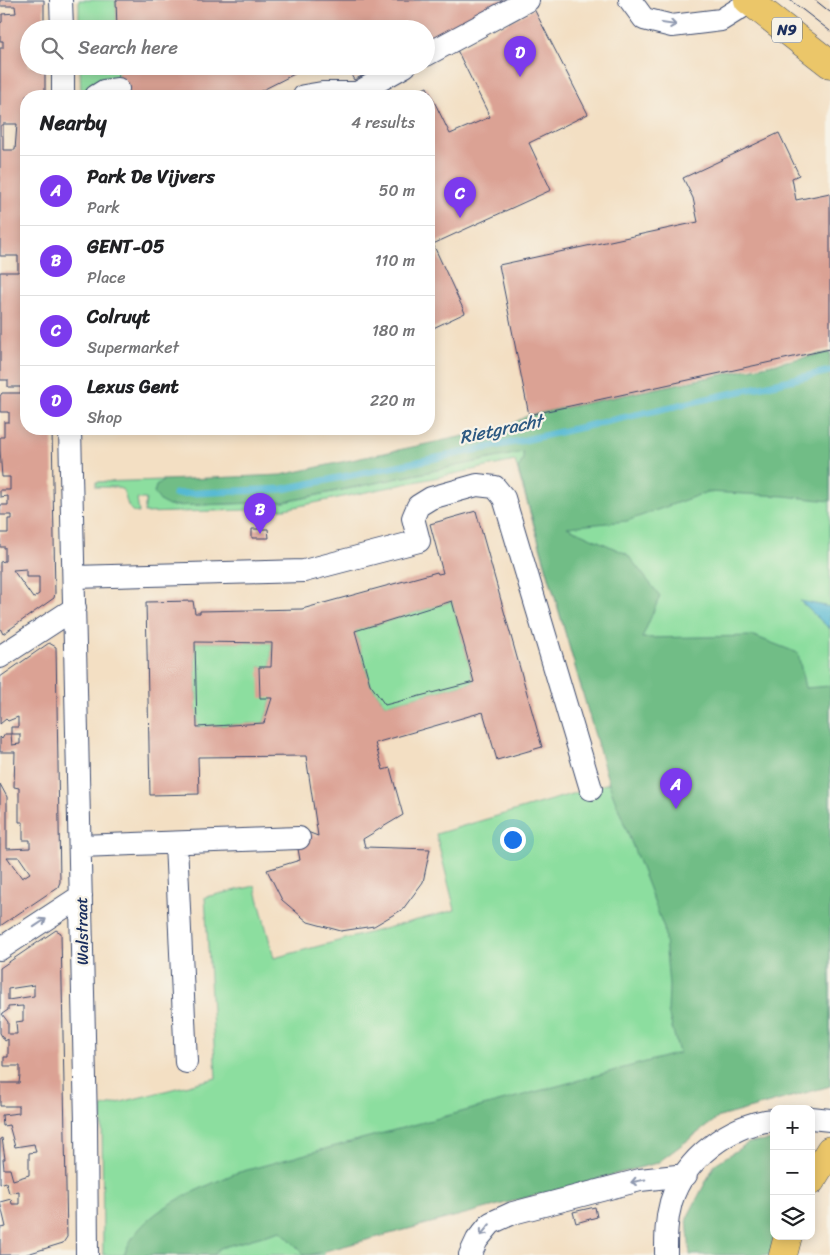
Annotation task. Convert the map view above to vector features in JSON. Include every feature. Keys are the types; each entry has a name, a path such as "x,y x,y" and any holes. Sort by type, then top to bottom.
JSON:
{"main road":[{"name":"N9","path":"749,1 830,64"},
{"path":"815,1174 830,1150"},
{"path":"783,1255 787,1240"}],"street":[{"path":"61,0 62,20"},
{"path":"435,50 528,0"},
{"path":"630,0 644,19 672,26 721,20 749,1"},
{"path":"63,75 63,90"},
{"path":"362,90 390,75"},
{"path":"104,90 118,89"},
{"name":"Walstraat","path":"70,435 81,896 86,1255"},
{"path":"74,577 304,571 419,541 413,518 418,506 431,498 477,485 494,487 504,498 591,789"},
{"path":"0,657 75,608"},
{"path":"80,846 299,838"},
{"path":"176,843 186,1062"},
{"path":"0,949 81,896"},
{"path":"815,1118 830,1120"},
{"path":"666,1255 665,1227 672,1200 686,1175 705,1151 732,1132 770,1121"},
{"path":"470,1255 477,1240 491,1223 513,1213 640,1180 686,1175"}],"green space":[{"path":"79,0 116,0 117,20 79,20"},
{"path":"80,75 118,75 118,82 101,90 81,90"},
{"path":"830,352 830,1086 719,1117 657,1163 324,1251 324,1255 103,1255 102,1107 216,1078 205,897 255,886 274,958 455,910 436,834 609,783 515,461 285,509 144,513 146,499 137,499 139,513 132,511 123,490 116,487 96,487 96,482 164,480 156,486 169,506 285,502 513,454 506,427 529,415"},
{"path":"830,352 830,501 784,496 707,492 627,521 567,527 627,554 660,596 642,638 754,636 798,653 805,688 830,686 830,1086 719,1117 657,1163 310,1255 305,1255 281,1231 220,1248 214,1255 124,1255 131,1239 155,1214 187,1195 236,1173 679,1053 668,1012 669,986 664,928 609,784 518,469 523,459 523,452 284,502 169,506 161,502 154,493 156,486 164,480 281,475 506,427 529,415"},
{"path":"452,601 474,682 385,705 370,684 355,631"},
{"path":"195,642 272,643 271,667 259,667 272,698 264,723 197,727"},
{"path":"770,1140 770,1240 773,1240 770,1255 690,1255 687,1218 715,1164 748,1143"}],"water":[{"path":"800,601 830,607 830,629"}],"building":[{"path":"0,0 44,0 44,20 20,20 20,75 45,75 45,90 20,90 20,387 8,387 8,380 0,380 0,272 18,272 18,256 0,256 0,48 3,48 3,41 0,41 0,23 2,22 2,14 16,13 15,6 0,6","holes":["3,124 17,124 15,150 3,150"]},
{"path":"116,0 509,0 435,38 435,20 117,20"},
{"path":"534,9 588,114 529,143 551,190 435,243 435,103 450,134 490,117 457,50"},
{"path":"118,75 292,75 263,90 118,90"},
{"path":"351,75 364,75 354,80"},
{"path":"779,133 799,175 792,178 796,200 830,193 830,349 529,415 499,265 698,222 693,198 683,178"},
{"path":"435,248 465,313 435,327"},
{"path":"2,393 20,393 20,435 52,435 55,593 54,598 3,634 0,628 0,562 5,561 5,547 0,547 0,533 8,533 8,519 12,519 12,515 0,515 0,505 8,505 8,496 0,497 0,490 10,490 10,477 2,477 0,437 4,437 4,422 9,422 9,412 0,412 0,396","holes":["26,569 26,577 39,577 39,594 33,598 13,570"]},
{"path":"476,511 542,747 497,760 483,712 375,743 383,770 390,768 403,815 363,839 365,847 430,849 423,882 403,909 374,926 341,931 308,922 282,900 267,870 300,860 298,849 302,830 318,836 306,756 198,757 199,794 150,795 146,602 193,601 195,613 200,613 200,611 302,609 437,572 438,574 443,573 430,524","holes":["452,601 474,682 385,705 370,684 355,631","195,642 272,643 271,667 259,667 260,698 272,698 264,723 197,727"]},
{"path":"252,529 268,529 269,538 252,538"},
{"path":"49,643 56,647 60,882 58,887 0,926 0,784 7,797 7,849 30,848 30,840 23,840 23,822 19,822 19,788 14,787 15,752 0,752 0,737 2,739 5,734 11,734 11,727 18,727 18,717 8,721 6,719 0,724 0,677","holes":["11,734 20,734 20,744 12,745","7,857 19,857 30,873 22,878"]},
{"path":"56,930 61,933 67,1237 63,1243 24,1255 0,1255 0,1228 6,1227 0,1202 11,1199 12,1204 19,1204 19,1191 9,1193 6,1182 0,1184 0,1139 2,1138 5,1159 3,1159 4,1169 10,1169 13,1180 29,1175 29,1153 36,1152 34,1144 15,1147 9,1125 3,1126 2,1115 19,1113 19,1106 0,1106 0,1083 19,1083 20,1066 4,1066 4,1057 8,1057 8,1039 5,1041 0,1033 0,968","holes":["34,985 34,996 8,1000 8,989","23,1006 23,1021 16,1022 17,1034 8,1034 8,1022 2,1014 8,1010 8,1007"]},
{"path":"595,1207 597,1217 576,1223 573,1212"}],"waterway":[{"name":"Rietgracht","path":"175,494 283,489 525,440 830,371"}],"tram line":[{"path":"790,0 830,31"},
{"path":"815,0 830,12"}],"place":[{"name":"Lexus Gent","path":"520,77"},
{"name":"Colruyt","path":"460,218"},
{"name":"GENT-05","path":"260,534"},
{"name":"Park De Vijvers","path":"676,809"}]}
